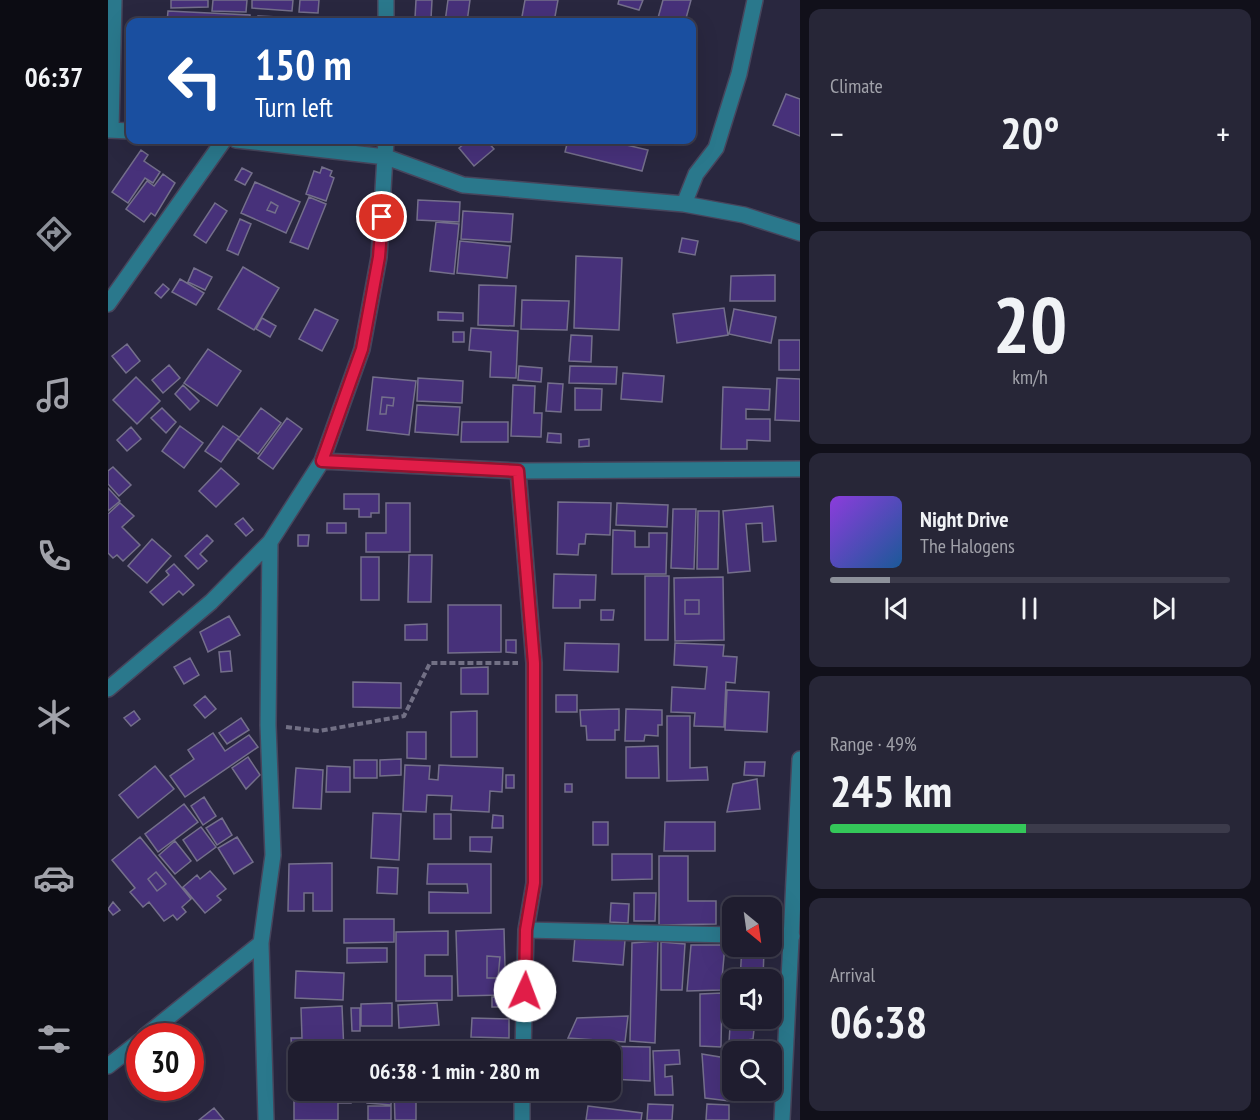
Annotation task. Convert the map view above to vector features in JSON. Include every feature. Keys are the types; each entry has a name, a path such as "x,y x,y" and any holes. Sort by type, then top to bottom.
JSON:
{"street":[{"path":"114,0 110,130 126,131"},
{"path":"386,0 386,18"},
{"path":"684,204 696,174 716,148 739,74 755,0"},
{"path":"108,304 221,144"},
{"path":"271,144 386,157 463,185 684,204 744,215 800,233"},
{"path":"108,689 211,602 270,542 322,461 362,349 379,257 386,144"},
{"path":"322,461 518,471 800,469"},
{"path":"518,471 534,663 534,883 526,930 523,1041"},
{"path":"266,1120 261,943 273,855 268,725 270,542"},
{"path":"782,1120 793,1006 792,936 800,759"},
{"path":"526,930 722,935"},
{"path":"782,936 792,936"},
{"path":"160,1023 261,943"},
{"path":"108,1066 126,1052"},
{"path":"522,1101 522,1120"}],"path":[{"path":"268,725 319,730 404,716 430,663 534,663"}],"building":[{"path":"171,0 208,0 208,7 171,8"},
{"path":"213,0 247,0 246,12 212,11"},
{"path":"252,0 293,0 292,11 252,8"},
{"path":"300,0 319,0 318,13 299,12"},
{"path":"416,0 432,0 431,18 415,18"},
{"path":"448,0 470,0 468,18 446,18"},
{"path":"525,0 558,0 555,18 522,18"},
{"path":"619,0 643,0 639,10 618,4"},
{"path":"663,0 691,0 686,18 658,18"},
{"path":"168,11 250,15 250,18 167,18"},
{"path":"258,16 299,18 258,18"},
{"path":"786,94 800,99 800,136 773,125"},
{"path":"464,144 490,144 494,149 474,166 459,148"},
{"path":"567,144 622,144 648,150 642,171 565,152"},
{"path":"141,150 148,155 144,161 160,172 153,183 145,178 128,203 112,192"},
{"path":"322,167 332,171 330,176 334,178 326,201 306,194 314,171 320,173"},
{"path":"242,168 252,173 245,185 235,180"},
{"path":"163,174 175,183 155,216 151,213 144,222 126,209 147,181 154,186"},
{"path":"255,182 300,202 286,233 241,213","holes":["271,202 278,206 275,213 267,210"]},
{"path":"309,197 326,204 308,249 290,242"},
{"path":"418,200 460,202 459,222 417,220"},
{"path":"271,202 278,206 275,213 267,210"},
{"path":"215,203 227,211 206,243 194,235"},
{"path":"463,211 513,214 511,242 461,239"},
{"path":"240,219 251,224 238,255 227,250"},
{"path":"436,222 459,224 454,274 430,271"},
{"path":"682,238 698,241 695,255 679,252"},
{"path":"460,241 510,246 507,278 457,273"},
{"path":"576,256 622,258 619,330 574,328"},
{"path":"243,267 279,288 254,330 218,309"},
{"path":"194,268 212,277 205,290 188,282"},
{"path":"775,275 775,301 730,301 731,276"},
{"path":"180,279 204,293 196,305 172,292"},
{"path":"163,284 169,289 161,298 155,293"},
{"path":"479,285 516,286 514,326 478,325"},
{"path":"522,300 569,301 567,330 521,329"},
{"path":"724,308 728,335 677,343 673,314"},
{"path":"315,309 338,320 322,351 299,339"},
{"path":"734,309 776,317 771,343 729,334"},
{"path":"438,312 463,313 463,321 438,320"},
{"path":"262,318 276,326 270,337 256,329"},
{"path":"471,328 518,331 516,378 490,377 491,352 469,350"},
{"path":"453,332 464,332 464,342 453,342"},
{"path":"571,335 592,336 591,362 569,361"},
{"path":"779,340 800,340 800,370 779,370"},
{"path":"127,344 140,361 126,373 112,356"},
{"path":"208,349 241,371 217,406 184,383"},
{"path":"169,365 180,378 163,393 152,380"},
{"path":"519,366 542,368 541,382 518,380"},
{"path":"570,366 617,367 616,384 569,383"},
{"path":"623,373 664,376 662,402 621,399"},
{"path":"136,377 160,401 137,424 113,400"},
{"path":"373,377 416,381 409,435 367,430","holes":["382,397 394,398 393,406 387,405 386,414 380,414"]},
{"path":"418,378 463,381 462,403 417,401"},
{"path":"777,378 800,379 800,421 775,420"},
{"path":"548,383 563,384 561,412 546,411"},
{"path":"183,385 199,401 190,410 175,394"},
{"path":"513,385 535,386 534,413 542,413 541,437 511,436"},
{"path":"723,387 770,389 769,410 746,409 746,419 770,419 770,441 747,440 747,449 721,449"},
{"path":"575,388 602,389 601,410 575,410"},
{"path":"382,397 394,398 393,406 387,405 386,414 380,414"},
{"path":"417,405 460,407 458,435 415,432"},
{"path":"162,408 176,422 166,433 151,418"},
{"path":"261,408 281,423 258,454 238,439"},
{"path":"287,418 302,429 273,469 258,458"},
{"path":"462,422 508,422 508,442 461,442"},
{"path":"180,426 203,443 184,468 162,451"},
{"path":"223,426 239,437 221,462 205,451"},
{"path":"131,427 141,439 127,451 117,440"},
{"path":"548,433 561,434 561,443 547,442"},
{"path":"589,439 589,446 579,447 579,440"},
{"path":"113,467 131,485 119,496 108,484 108,471"},
{"path":"221,468 239,484 216,507 199,491"},
{"path":"108,488 120,501 108,511"},
{"path":"344,494 379,494 379,513 371,513 371,517 359,517 359,509 344,509"},
{"path":"558,502 611,503 610,535 586,534 585,544 579,544 578,555 557,554"},
{"path":"120,503 134,516 122,527 140,545 123,561 117,555 113,558 108,553 108,514"},
{"path":"386,503 410,503 410,552 366,552 366,533 386,533"},
{"path":"617,503 668,505 667,527 616,525"},
{"path":"773,506 776,541 763,542 762,523 746,524 750,571 728,573 723,511"},
{"path":"673,509 696,509 694,569 671,568"},
{"path":"698,511 719,511 718,569 697,569"},
{"path":"243,518 253,530 246,536 235,524"},
{"path":"327,523 346,523 346,533 327,533"},
{"path":"613,530 635,531 635,547 649,547 649,533 667,533 666,574 612,574"},
{"path":"207,535 213,541 200,554 207,561 198,569 185,556"},
{"path":"298,535 309,535 308,546 298,546"},
{"path":"152,539 171,556 147,583 128,566"},
{"path":"409,555 432,555 431,602 408,602"},
{"path":"361,557 379,557 379,600 361,600"},
{"path":"174,564 194,585 183,595 179,591 163,605 150,592 169,575 166,571"},
{"path":"554,574 596,575 595,600 580,600 580,608 553,608"},
{"path":"645,576 669,576 668,640 645,640"},
{"path":"723,577 724,640 675,641 674,578","holes":["685,600 699,600 699,614 685,614"]},
{"path":"685,600 699,600 699,614 685,614"},
{"path":"448,605 501,605 501,652 448,653"},
{"path":"601,610 614,610 613,620 601,620"},
{"path":"229,616 240,635 208,652 200,632"},
{"path":"427,624 427,640 405,640 405,625"},
{"path":"506,640 516,640 516,653 506,652"},
{"path":"565,643 619,644 618,672 564,670"},
{"path":"675,643 724,645 723,656 737,657 735,683 726,682 724,727 694,726 695,713 671,712 672,687 705,689 707,667 674,665"},
{"path":"230,651 232,671 221,672 219,652"},
{"path":"190,658 199,675 184,684 174,667"},
{"path":"488,667 488,694 461,694 461,668"},
{"path":"353,682 401,683 401,708 353,707"},
{"path":"727,690 769,692 767,732 725,730"},
{"path":"556,695 577,695 577,712 556,712"},
{"path":"205,696 216,709 205,718 194,705"},
{"path":"619,709 619,730 615,730 615,740 587,740 586,726 581,726 580,710"},
{"path":"626,709 662,710 662,725 658,725 658,736 645,735 644,741 625,741"},
{"path":"134,711 140,719 131,726 124,718"},
{"path":"477,711 477,757 451,757 451,712"},
{"path":"667,716 690,716 690,768 707,767 708,780 667,781"},
{"path":"241,718 249,730 227,744 219,733"},
{"path":"407,732 426,732 426,759 407,758"},
{"path":"213,733 225,751 249,735 258,747 185,797 170,776 194,759 188,750"},
{"path":"658,746 659,778 626,778 626,747"},
{"path":"248,757 260,775 246,789 232,768"},
{"path":"401,759 401,775 380,776 380,760"},
{"path":"354,760 377,760 377,778 354,778"},
{"path":"745,762 765,762 764,776 744,775"},
{"path":"405,765 430,766 429,779 438,780 439,765 503,768 502,792 490,791 489,812 451,810 452,796 427,795 426,812 403,811"},
{"path":"155,766 174,789 138,818 119,795"},
{"path":"327,766 350,767 350,792 326,792"},
{"path":"296,768 323,770 321,809 293,808"},
{"path":"506,775 514,775 514,788 506,788"},
{"path":"757,779 760,809 727,812 733,784"},
{"path":"565,784 572,784 572,792 565,792"},
{"path":"204,797 216,816 203,825 191,806"},
{"path":"184,804 198,822 158,852 145,834"},
{"path":"373,813 401,814 399,860 371,858"},
{"path":"434,814 451,814 451,839 434,839"},
{"path":"493,815 503,816 503,828 492,828"},
{"path":"222,818 232,835 217,845 206,828"},
{"path":"593,822 608,822 608,845 593,845"},
{"path":"665,822 715,822 715,851 664,851"},
{"path":"201,827 216,847 197,861 183,840"},
{"path":"140,837 191,899 182,907 186,912 177,920 173,915 164,921 149,902 143,907 130,892 135,888 112,860","holes":["156,872 166,884 157,891 148,879"]},
{"path":"237,837 253,862 234,874 218,848"},
{"path":"470,837 492,837 491,852 470,851"},
{"path":"175,841 191,861 175,874 159,855"},
{"path":"612,854 652,854 652,879 612,880"},
{"path":"659,856 688,856 688,901 716,901 716,924 659,925"},
{"path":"332,863 332,911 313,911 313,893 304,893 304,911 288,911 289,864"},
{"path":"428,864 491,864 491,913 429,913 429,892 468,893 467,884 427,884"},
{"path":"378,867 398,868 397,894 377,893"},
{"path":"210,871 226,889 217,896 221,900 205,913 183,887 197,875 200,879"},
{"path":"156,872 166,884 157,891 148,879"},
{"path":"634,893 656,893 655,921 634,921"},
{"path":"113,902 120,910 113,915 108,909"},
{"path":"611,903 629,904 628,923 610,922"},
{"path":"344,919 394,919 394,942 344,943"},
{"path":"504,929 505,967 514,967 514,982 503,983 503,995 458,996 456,931","holes":["487,956 500,957 498,978 487,978"]},
{"path":"448,931 448,955 425,955 425,976 452,976 452,1000 396,1001 396,932"},
{"path":"575,936 625,940 623,965 573,961"},
{"path":"658,941 655,1043 630,1041 632,943"},
{"path":"661,942 685,944 682,990 661,990"},
{"path":"691,945 722,945 722,957 724,957 721,990 687,991"},
{"path":"347,948 387,948 387,962 347,963"},
{"path":"487,956 500,957 498,978 487,978"},
{"path":"741,957 764,957 763,969 741,969"},
{"path":"296,971 344,973 343,1000 295,998"},
{"path":"722,993 721,1047 700,1046 700,994"},
{"path":"492,997 502,997 501,1007 492,1007"},
{"path":"392,1003 392,1026 361,1026 361,1004"},
{"path":"437,1003 439,1025 399,1028 398,1005"},
{"path":"342,1006 344,1041 291,1041 291,1038 302,1038 301,1008"},
{"path":"351,1008 360,1008 360,1031 352,1031"},
{"path":"628,1016 625,1042 568,1038 577,1018"},
{"path":"472,1018 509,1019 509,1038 471,1037"},
{"path":"730,1029 754,1029 753,1039 729,1041"},
{"path":"621,1046 650,1047 650,1081 621,1080"},
{"path":"679,1050 680,1064 665,1065 665,1077 672,1076 673,1095 655,1095 653,1051"},
{"path":"702,1054 722,1057 722,1100 705,1098"},
{"path":"294,1101 351,1101 351,1103 338,1103 338,1120 294,1120"},
{"path":"367,1101 391,1101 391,1105 367,1103"},
{"path":"394,1101 416,1101 416,1120 395,1120"},
{"path":"648,1104 673,1105 672,1120 647,1120"},
{"path":"707,1104 729,1105 729,1120 706,1120"},
{"path":"368,1106 391,1106 391,1120 368,1120"},
{"path":"588,1106 642,1113 641,1120 586,1120"},
{"path":"214,1108 224,1120 199,1120"}],"route":[{"path":"382,217 379,257 362,349 322,461 518,471 534,663 534,883 526,930 525,991"}]}
